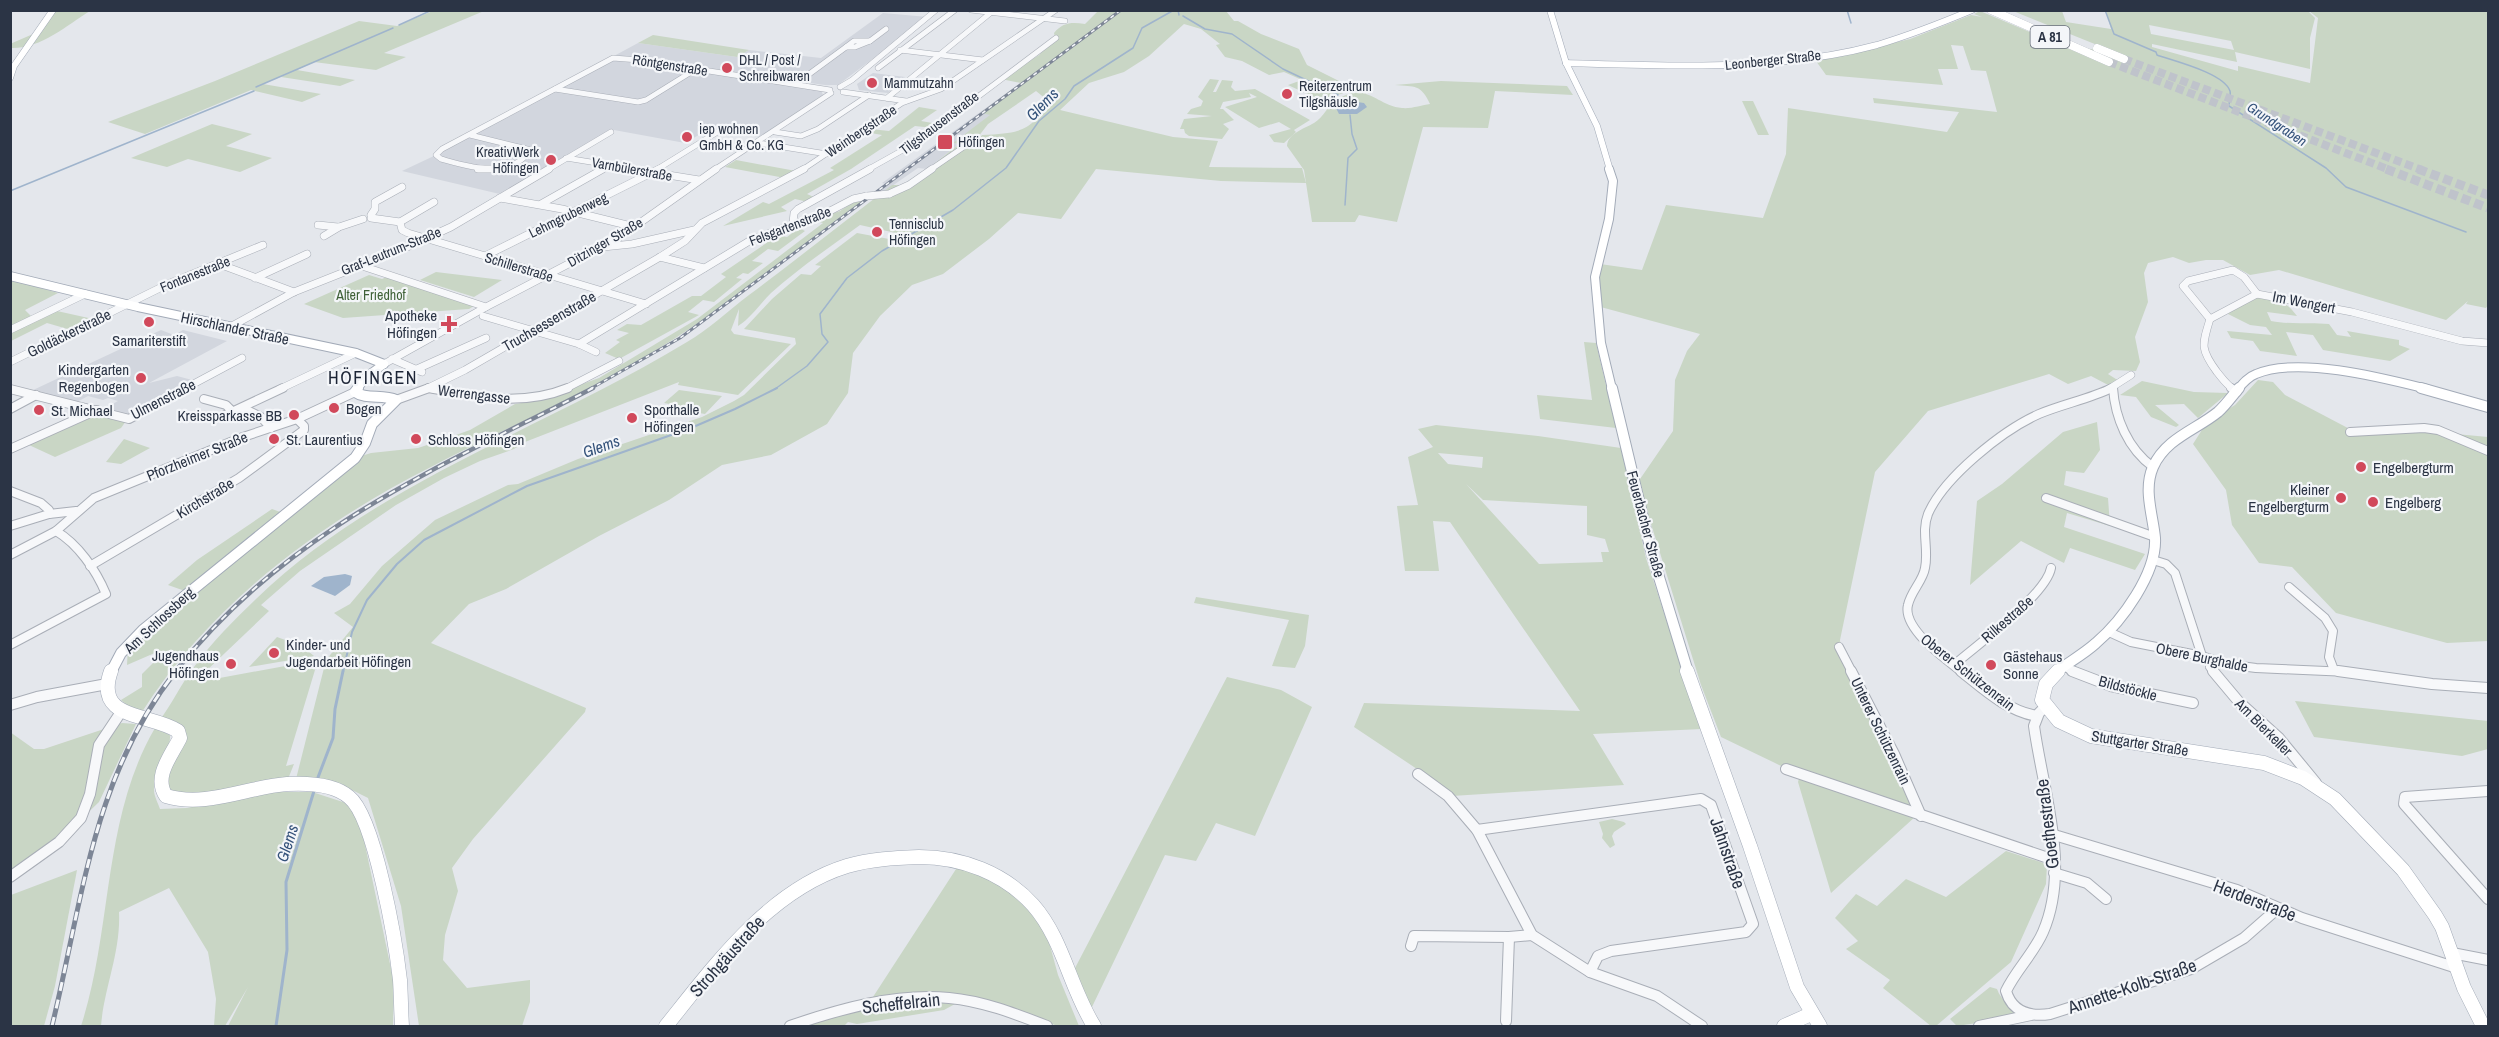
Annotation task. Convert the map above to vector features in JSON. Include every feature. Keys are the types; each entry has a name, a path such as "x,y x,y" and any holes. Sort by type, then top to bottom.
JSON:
{"highway":[{"name":"A 81","path":"1991,10 2109,62"},
{"name":"A 81","path":"2006,10 2124,59"}],"main road":[{"path":"10,78 14,66 53,10"},
{"name":"Feuerbacher Straße","path":"1550,10 1569,69 1598,126 1613,182 1609,219 1595,277 1599,325 1601,343 1648,539 1690,680 1750,846 1797,987 1815,1020"},
{"name":"Leonberger Straße","path":"1569,69 1590,64 1701,66 1803,58 1901,38 1972,10"},
{"path":"1569,69 1590,64"},
{"name":"Hirschlander Straße","path":"10,276 388,362"},
{"name":"Pforzheimer Straße","path":"355,392 366,377 388,362"},
{"path":"2041,711 2043,690 2049,679 2109,632 2128,606 2153,560 2155,537 2148,482 2153,467 2164,448 2178,436 2223,409 2249,378 2277,370 2320,370 2411,385 2488,407"},
{"path":"355,392 358,395 388,396 396,400"},
{"name":"Am Schlossberg","path":"107,684 116,660 150,625 222,564 355,458 365,443 372,424 396,400"},
{"path":"107,684 109,697 115,708 122,712 159,721 178,731 180,738 160,778 160,790 165,798 199,801 264,787 304,784 328,788 351,798 357,804 367,825 382,886 400,980 402,1026"},
{"name":"Stuttgarter Straße","path":"2041,711 2091,736 2264,763 2318,786 2363,825 2403,870 2435,915 2483,1026"},
{"name":"Strohgäustraße","path":"666,1026 748,928 795,891 837,870 867,860 923,857 972,865 992,874 1023,895 1047,926 1075,994 1094,1026"},
{"path":"1784,1026 1815,1020"}],"street":[{"name":"Ditzinger Straße","path":"388,362 486,307 603,247 635,227 699,180 852,81 936,10"},
{"path":"878,68 955,10"},
{"path":"971,10 1065,21"},
{"name":"Weinbergstraße","path":"694,230 702,223 828,154 906,101 941,89 1056,10"},
{"path":"887,98 993,12"},
{"path":"797,83 846,47 855,47 870,41 886,29"},
{"name":"Tilgshausenstraße","path":"793,223 794,213 798,209 920,141 1056,38"},
{"path":"891,49 983,60"},
{"name":"Röntgenstraße","path":"470,135 531,150 530,153 505,168 493,171 437,157 442,149 613,58 797,83 906,101"},
{"path":"555,89 638,102 646,100 696,69"},
{"path":"775,132 801,136 818,129 869,95"},
{"name":"Lehmgrubenweg","path":"485,256 575,213 652,172 719,131"},
{"name":"Graf-Leutrum-Straße","path":"230,327 294,292 426,239 611,132"},
{"name":"Felsgartenstraße","path":"579,344 751,240 793,223 830,212 853,199 889,194 909,185 952,154 976,142"},
{"path":"758,143 828,154"},
{"name":"Varnbülerstraße","path":"566,158 699,180"},
{"path":"541,204 609,165"},
{"path":"367,201 375,202 402,187"},
{"path":"499,198 541,204 635,227"},
{"path":"368,217 375,209 375,202"},
{"path":"400,222 434,202"},
{"name":"Schillerstraße","path":"324,236 339,227 368,217 400,222 402,230 426,239 646,304"},
{"name":"Schillerstraße","path":"318,225 339,227"},
{"path":"603,247 632,244 694,230"},
{"name":"Truchsessenstraße","path":"396,400 429,388 600,292 685,241 694,230"},
{"name":"Fontanestraße","path":"127,304 168,284 263,245"},
{"path":"255,278 307,254"},
{"path":"660,257 704,268"},
{"path":"218,264 294,292"},
{"path":"358,265 486,307"},
{"path":"2237,392 2227,386 2204,355 2204,339 2210,319 2204,315 2184,286 2188,281 2233,270 2244,277 2257,294"},
{"path":"10,330 85,294"},
{"name":"Im Wengert","path":"2210,319 2240,303 2247,296 2257,294 2352,312 2462,341 2488,343"},
{"name":"Goldäckerstraße","path":"10,362 127,304"},
{"path":"483,316 579,344 596,352"},
{"path":"388,362 420,371 486,338"},
{"path":"223,416 356,353"},
{"name":"Ulmenstraße","path":"10,389 129,419 242,358"},
{"name":"Werrengasse","path":"429,388 488,398 522,400 564,389 619,361"},
{"name":"Oberer Schützenrain","path":"2041,711 2019,712 2005,703 1915,631 1907,619 1910,597 1925,571 1925,525 1932,506 1948,485 2017,426 2043,413 2113,388 2131,375"},
{"path":"2113,388 2115,405 2132,447 2139,458 2153,467"},
{"name":"Pforzheimer Straße","path":"10,555 56,531 76,511 101,495 297,419 355,392"},
{"path":"10,409 36,395"},
{"path":"204,399 226,405 233,412"},
{"path":"243,408 261,417 271,428"},
{"path":"10,449 97,410"},
{"name":"Kirchstraße","path":"90,566 197,504 269,458 304,430 304,426 297,419"},
{"path":"2350,432 2424,428 2438,430 2488,451"},
{"path":"10,492 41,502 49,510 49,514"},
{"path":"2046,498 2155,537"},
{"path":"10,526 49,514 76,511"},
{"path":"10,645 106,594 90,566 64,534 56,531"},
{"path":"2153,560 2166,564 2175,573 2202,656"},
{"name":"Rilkestraße","path":"1955,664 2037,593 2049,578 2051,568"},
{"path":"2289,586 2325,618 2333,631 2329,657 2334,670"},
{"name":"Obere Burghalde","path":"2109,632 2131,642 2202,656 2225,664 2256,668 2334,670 2432,684 2488,688"},
{"name":"Unterer Schützenrain","path":"1839,647 1894,754 1921,816"},
{"name":"Bildstöckle","path":"2065,667 2110,684 2193,703"},
{"name":"Am Bierkeller","path":"2210,667 2239,702 2279,738 2318,786"},
{"path":"10,705 37,697 107,684"},
{"name":"Goethestraße","path":"2037,1015 2015,1008 2007,999 2006,990 2043,932 2052,904 2054,860 2034,726 2041,711"},
{"path":"10,878 42,855 81,817 88,799 98,748 110,726 122,712"},
{"name":"Unterer Schützenrain","path":"1786,769 2054,860"},
{"path":"1418,774 1448,796 1477,830 1532,934 1590,972 1657,996 1702,1026"},
{"path":"2488,791 2463,791 2405,797 2404,804 2488,898"},
{"name":"Jahnstraße","path":"1477,830 1701,799 1711,805 1752,924 1746,932 1611,951 1598,956 1590,972"},
{"name":"Herderstraße","path":"2051,834 2237,890 2277,909 2457,968"},
{"path":"2054,873 2087,883 2106,898"},
{"name":"Annette-Kolb-Straße","path":"1979,1026 2037,1015 2192,969 2244,938 2277,909"},
{"path":"1411,946 1414,936 1509,937 1532,934"},
{"path":"1506,1021 1509,937"},
{"path":"2452,953 2488,960"},
{"name":"Scheffelrain","path":"790,1026 855,1007 915,999 948,998 992,1006 1047,1026"}],"shaded area":[{"path":"1120,11 988,114 991,115 954,143 959,144 927,169 918,168 882,193 872,194 885,184 882,183"},
{"path":"883,13 928,17 838,85 780,79 775,81 821,90 823,95 761,137 709,129 685,143 614,130 504,195 402,171 436,155 442,149 638,43 737,57 749,50 821,58"},
{"path":"873,73 905,77 888,93 859,90 857,84"},
{"path":"161,330 174,335 183,330 227,341 149,383 177,376 196,381 131,417 104,409 118,401 108,398 103,400 88,396 77,402 31,391"}],"green space":[{"path":"435,10 484,11 384,53 406,57 376,70 314,62 297,70 355,80 340,86 281,77 289,73 263,84 321,94 302,102 251,90 145,134 108,122 215,81 359,21 397,26"},
{"path":"2307,10 2315,18 2310,38 2310,69 2235,52 2237,62 2152,44 2152,47 2238,71 2238,66 2310,83 2318,18 2309,11 2488,11 2488,305 2486,308 2466,304 2468,301 2446,320 2279,270 2250,275 2223,260 2189,263 2173,257 2148,263 2144,273 2148,302 2135,337 2140,362 2136,371 2113,370 2108,374 2119,381 2110,386 2091,376 2068,384 2049,374 1928,411 1875,472 1840,640 1841,650 1916,816 1831,893 1798,782 1800,775 1721,737 1701,685 1638,482 1673,431 1675,380 1687,351 1700,334 1597,306 1600,264 1642,270 1666,205 1763,218 1786,154 1788,108 1947,132 1959,112 1874,103 1873,98 1997,112 1986,71 1971,70 1963,46 1951,45 1958,69 1938,69 1943,85 1826,75 1816,61 1910,39 1971,15 1982,17 1974,14 1980,11 2096,60 2084,49 2122,55 2013,11 2062,11 2066,22 2111,29 2106,11","holes":["2149,25 2231,41 2234,50 2151,34"]},
{"path":"53,11 90,11 42,41 11,48 10,44 40,31"},
{"path":"1098,11 1226,11 1234,21 1299,49 1307,65 1347,85 1361,88 1320,100 1288,85 1302,80 1284,72 1269,75 1242,61 1225,57 1216,45 1220,44 1201,29 1184,24 1149,56 1124,72 1089,83 1060,110 1173,137 1218,141 1209,167 1302,168 1306,183 1221,181 1096,169 1061,219 1018,213 989,239 943,274 912,285 880,316 853,353 848,393 827,424 771,455 722,465 669,500 599,536 506,589 469,604 431,643 586,708 585,712 473,839 452,868 458,891 445,935 443,960 467,988 530,980 530,1002 522,1026 419,1026 401,906 368,798 338,783 322,779 296,779 326,660 353,627 334,613 350,604 382,566 435,520 508,485 518,484 578,459 702,417 744,395 796,344 795,338 744,329 772,299 801,274 811,275 821,266 815,265 857,233 889,239 896,233 860,225 771,293 738,326 739,309 731,330 734,334 791,344 738,395 678,385 679,382 480,461 396,505 300,571 261,605 269,611 205,672 198,682 318,660 286,766 294,764 288,779 199,801 160,790 180,738 159,721 189,674 231,623 256,599 304,558 355,521 408,489 687,342 711,326 892,185 909,185 933,169 934,164 959,144 953,143 990,115 981,113 1021,83 1001,79 1039,55 1055,37 1054,33 1064,25 1085,24","holes":["1036,91 1052,104 1029,126 1015,132 982,135 976,144 972,145 988,124"]},
{"path":"653,35 749,50 737,57 638,43"},
{"path":"1210,79 1219,80 1213,92 1216,92 1222,80 1233,81 1231,87 1235,91 1255,89 1310,120 1294,130 1296,132 1284,143 1274,142 1269,135 1291,129 1279,122 1259,128 1225,107 1257,97 1249,93 1251,97 1223,102 1220,109 1223,109 1234,120 1223,124 1229,129 1222,139 1189,136 1184,129 1180,129 1184,119 1212,116 1187,114 1191,109 1201,106 1203,101 1198,97"},
{"path":"1441,81 1567,86 1573,95 1495,91 1488,128 1423,127 1397,222 1359,215 1355,222 1312,222 1304,170 1287,146 1290,138 1317,121 1334,102 1347,95 1363,93 1393,106 1413,107 1430,104 1424,93 1417,88 1395,85"},
{"path":"1742,101 1753,101 1769,135 1758,135"},
{"path":"919,107 937,110 921,121 938,124 933,128 915,126 851,169 807,194 816,198 808,202 795,199 781,207 787,211 723,226 763,202 769,204 834,170 830,168 882,135 865,132 870,129 889,131"},
{"path":"212,124 252,134 226,146 272,158 240,172 188,159 167,167 131,158"},
{"path":"736,160 796,171 785,178 725,167"},
{"path":"868,198 701,321 643,358 564,401 387,490 346,515 269,571 233,603 169,673 142,712 130,708 121,700 142,687 142,674 160,656 157,652 127,665 128,646 355,458 371,453 418,448 470,430 515,404 535,401 599,378 697,319 823,223 812,220 840,211 853,202"},
{"path":"799,228 805,231 778,251 768,249 752,261 763,263 748,274 743,273 736,278 742,279 714,302 703,300 688,312 699,315 619,359 605,353 620,342 616,340 629,333 617,330 627,324 641,325 692,296 701,296 726,277 721,274 771,240 764,237 769,234 787,237"},
{"path":"436,272 502,280 474,297 420,280"},
{"name":"Alter Friedhof","path":"369,275 382,279 389,276 480,302 469,309 343,318 304,304"},
{"path":"11,279 58,293 25,310 31,316 11,326"},
{"path":"2254,296 2283,303 2297,316 2267,312 2271,321 2329,324 2337,335 2351,337 2347,331 2399,340 2399,345 2410,349 2390,361 2323,350 2313,335 2286,332 2297,356 2260,351 2253,341 2231,338 2227,331 2272,335 2266,327 2250,325 2228,314"},
{"path":"57,311 93,319 71,330 47,323 11,341 11,333"},
{"path":"1584,342 1596,343 1616,428 1540,419 1537,395 1592,400"},
{"path":"2258,380 2273,382 2285,395 2363,436 2413,430 2488,437 2488,641 2447,643 2336,613 2292,567 2259,563 2232,525 2226,490 2193,444 2207,422 2235,405"},
{"path":"2142,381 2194,392 2228,393 2198,418 2184,404 2155,405 2179,425 2176,427 2151,417 2136,397 2120,395"},
{"path":"679,390 722,396 705,414 688,411 691,408 664,403"},
{"path":"97,415 126,421 121,428 55,457 29,445"},
{"path":"2097,422 2100,450 2084,473 2066,471 2064,485 2108,498 2110,526 2067,513 2064,527 2145,554 2135,570 2070,548 2064,563 2021,541 1970,585 1977,501 2002,484 2063,432"},
{"path":"1436,425 1621,448 1646,558 1702,729 1593,734 1624,785 1452,796 1414,767 1354,727 1364,703 1580,711 1450,522 1433,521 1439,571 1405,571 1397,506 1418,505 1408,457 1433,447 1418,429","holes":["1438,453 1483,457 1482,468 1448,464","1466,484 1483,500 1587,506 1587,535 1605,539 1609,552 1601,552 1603,562 1539,564"]},
{"path":"124,439 150,448 121,464 106,462"},
{"path":"272,509 283,513 185,591 168,585 197,560"},
{"path":"1196,597 1309,615 1305,646 1295,668 1272,666 1289,620 1194,603"},
{"path":"277,637 302,646 314,656 249,667"},
{"path":"1227,677 1281,690 1312,707 1255,836 1216,823 1196,861 1165,855 1091,1009 1074,970"},
{"path":"2295,701 2488,721 2488,749 2462,756 2314,737"},
{"path":"122,723 136,724 99,802 71,829 10,877 10,732 34,749 44,749"},
{"path":"155,728 170,735 168,749 154,782 155,795 160,809 187,808 266,792 312,792 346,803 355,814 363,835 394,983 393,1026 228,1026 248,987 225,1026 214,1026 216,999 208,952 169,888 119,912 115,956 101,1026 81,1026 99,951 110,874 126,799 138,763"},
{"path":"1612,819 1626,824 1614,832 1612,836 1615,845 1610,848 1602,838 1599,822"},
{"path":"2006,851 2047,864 2046,884 2011,962 1936,1026 1931,1026 1883,988 1890,980 1846,949 1858,941 1835,918 1856,894 1877,906 1906,879 1946,897"},
{"path":"958,866 998,882 1035,916 1049,942 1058,975 1079,1026 1058,1026 984,1001 871,1000"},
{"path":"77,870 55,986 44,1026 11,1026 11,895"},
{"path":"1990,987 1997,989 2016,1017 1957,1026 1950,1019"},
{"path":"912,1001 955,1004 944,1010 857,1024 848,1022 844,1026 804,1026 854,1011"}],"water":[{"path":"1344,100 1364,103 1367,107 1357,114 1339,114 1335,106"},
{"path":"345,574 352,576 350,585 335,596 311,586 324,577"}],"waterway":[{"path":"399,25 432,10"},
{"name":"Glems","path":"775,389 807,366 828,342 822,334 820,314 847,278 882,251 953,210 1006,168 1039,121 1065,99 1074,86 1133,48 1142,28 1174,10"},
{"path":"1178,10 1179,15"},
{"path":"1847,10 1851,23"},
{"name":"Grundgraben","path":"2105,10 2114,34 2156,52 2157,55 2209,73 2226,85 2230,91 2229,106 2326,168 2346,187 2466,232"},
{"path":"1183,16 1205,29 1232,34 1283,69 1338,95"},
{"path":"256,87 393,28"},
{"path":"10,191 254,91"},
{"path":"1345,205 1348,158 1357,149 1352,134 1350,115"},
{"name":"Glems","path":"343,672 352,632 367,600 397,564 424,540 527,486 691,428 775,389"},
{"name":"Glems","path":"317,780 333,738 335,709 343,671"},
{"name":"Glems","path":"276,1026 287,950 286,882 314,791"}],"tunnel":[{"path":"2124,59 2422,170"},
{"path":"2109,62 2390,170"},
{"path":"2386,169 2488,208"},
{"path":"2418,169 2488,195"}],"railway":[{"path":"590,389 680,338 1121,10"},
{"path":"175,672 219,622 266,578 316,540 421,476 593,388"},
{"path":"52,1026 94,841 108,797 126,754 148,712 176,671"}],"place":[{"name":"DHL / Post / Schreibwaren","path":"727,68"},
{"name":"Mammutzahn","path":"872,83"},
{"name":"Reiterzentrum Tilgshäusle","path":"1287,94"},
{"name":"iep wohnen GmbH & Co. KG","path":"687,137"},
{"name":"Höfingen","path":"945,142"},
{"name":"KreativWerk Höfingen","path":"551,160"},
{"name":"Tennisclub Höfingen","path":"877,232"},
{"name":"Samariterstift","path":"149,322"},
{"name":"Apotheke Höfingen","path":"449,324"},
{"name":"Kindergarten Regenbogen","path":"141,378"},
{"name":"Bogen","path":"334,408"},
{"name":"St. Michael","path":"39,410"},
{"name":"Kreissparkasse BB","path":"294,415"},
{"name":"Sporthalle Höfingen","path":"632,418"},
{"name":"St. Laurentius","path":"274,439"},
{"name":"Schloss Höfingen","path":"416,439"},
{"name":"Engelbergturm","path":"2361,467"},
{"name":"Kleiner Engelbergturm","path":"2341,498"},
{"name":"Engelberg","path":"2373,502"},
{"name":"Kinder- und Jugendarbeit Höfingen","path":"274,653"},
{"name":"Jugendhaus Höfingen","path":"231,664"},
{"name":"Gästehaus Sonne","path":"1991,665"}],"district":[{"name":"HÖFINGEN","path":"373,377"}]}
